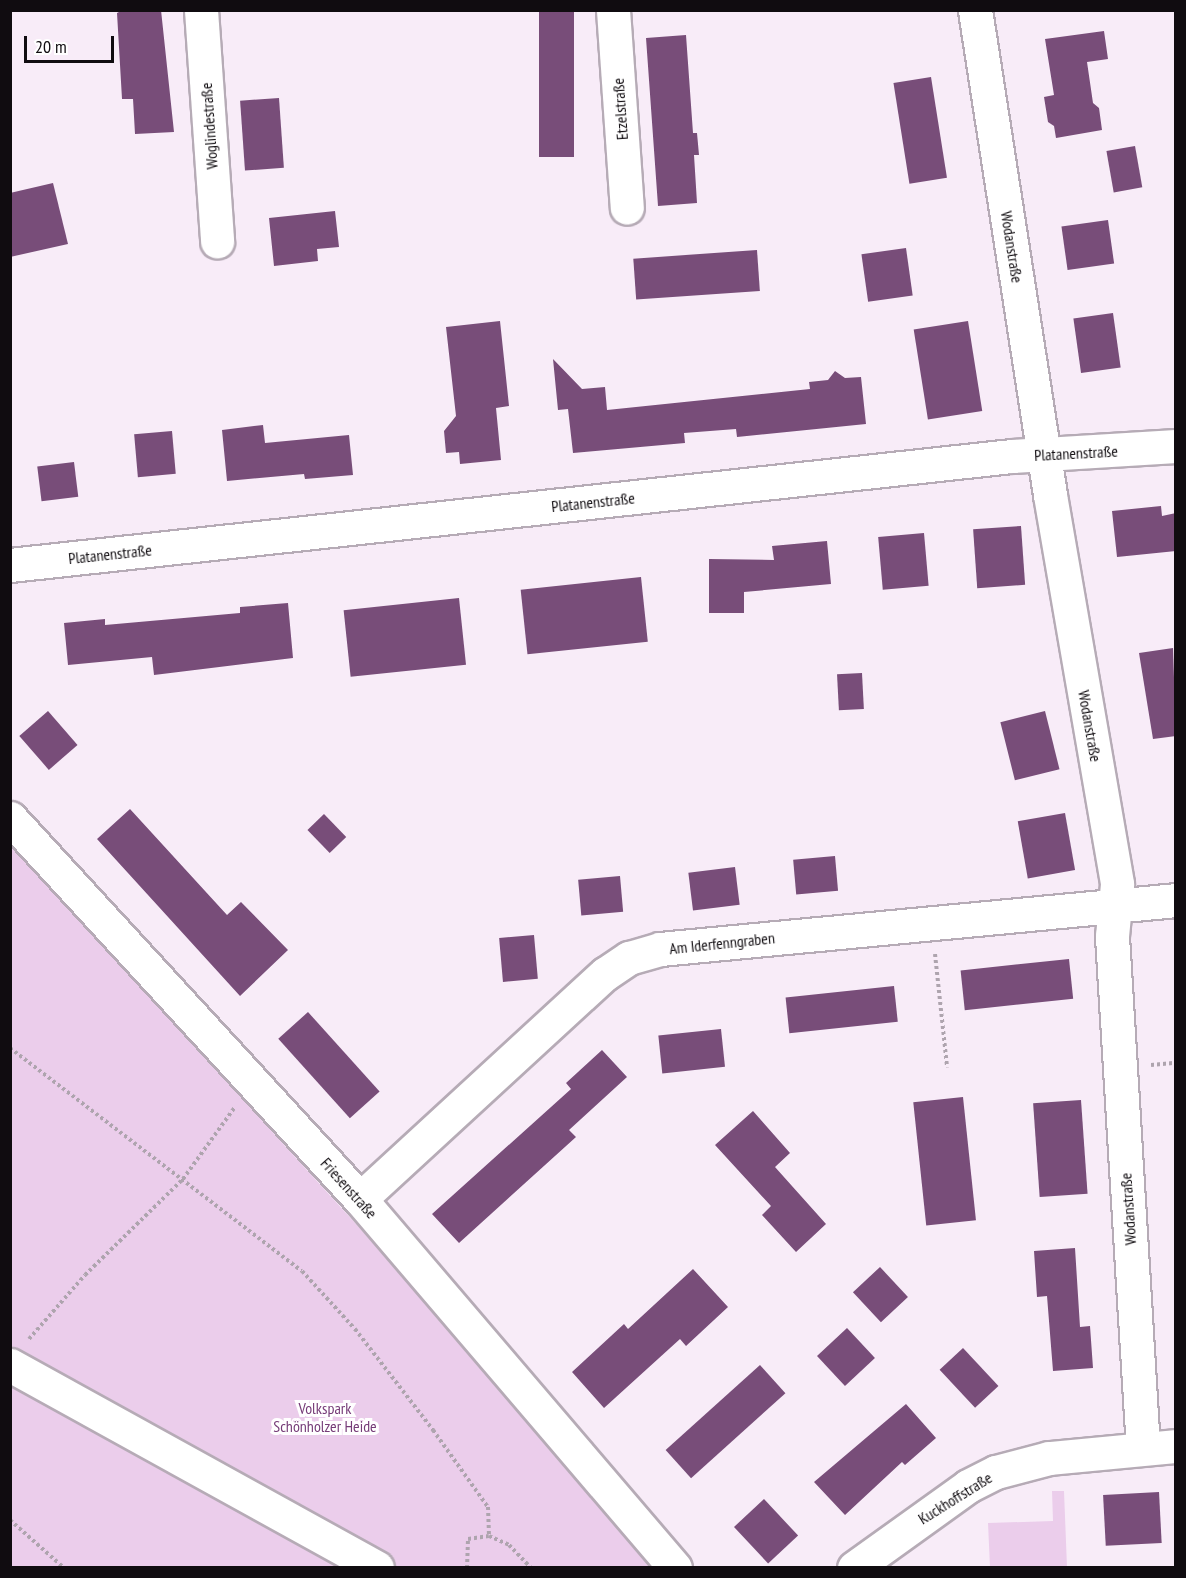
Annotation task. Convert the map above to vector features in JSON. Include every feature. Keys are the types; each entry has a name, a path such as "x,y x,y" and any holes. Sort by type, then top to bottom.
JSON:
{"street":[{"name":"Woglindestraße","path":"201,10 217,241"},
{"name":"Etzelstraße","path":"614,10 627,208"},
{"name":"Wodanstraße","path":"975,10 1044,456 1117,884 1112,936 1143,1448"},
{"name":"Platanenstraße","path":"10,565 1000,457 1176,446"},
{"name":"Friesenstraße","path":"10,818 360,1199 675,1568"},
{"name":"Am Iderfenngraben","path":"360,1199 605,974 629,958 660,950 1114,904 1176,900"},
{"path":"18,1354 378,1568"},
{"name":"Kuckhoffstraße","path":"854,1568 950,1498 996,1472 1049,1458 1176,1446"}],"path":[{"path":"934,941 947,1067"},
{"path":"10,1048 302,1271 356,1329 488,1507 489,1536"},
{"path":"1145,1066 1176,1064"},
{"path":"18,1354 85,1275 183,1179 253,1082"},
{"path":"10,1520 64,1568"},
{"path":"467,1568 468,1539 489,1536 509,1545 531,1568"}],"green space":[{"name":"Volkspark Schönholzer Heide","path":"10,843 356,1224 660,1567 11,1567"},
{"path":"1052,1491 1064,1491 1067,1567 990,1567 988,1523 1053,1521"}],"building":[{"path":"123,10 161,10 174,132 135,134 133,99 122,99 117,13"},
{"path":"539,10 574,10 574,157 539,157"},
{"path":"1104,31 1108,59 1087,62 1093,103 1099,108 1102,130 1056,138 1054,126 1048,122 1044,97 1054,95 1045,39"},
{"path":"686,35 693,133 697,133 699,155 694,155 697,203 658,206 646,38"},
{"path":"931,77 947,178 909,184 893,83"},
{"path":"279,98 284,168 245,171 240,101"},
{"path":"1135,146 1142,187 1114,192 1106,151"},
{"path":"53,183 68,244 10,257 10,193"},
{"path":"335,211 339,247 317,249 318,261 274,266 269,218"},
{"path":"1108,220 1114,264 1068,270 1061,227"},
{"path":"906,248 913,296 868,302 861,254"},
{"path":"757,250 760,291 636,300 633,259"},
{"path":"1113,313 1121,367 1081,373 1073,319"},
{"path":"500,321 509,406 496,408 501,460 460,464 459,452 446,453 444,431 456,416 446,327"},
{"path":"968,321 982,411 928,419 914,330"},
{"path":"553,359 582,389 605,387 607,410 810,389 809,382 828,380 835,371 845,378 861,377 866,424 737,437 736,429 684,433 685,443 573,453 568,409 558,410"},
{"path":"263,425 265,443 349,435 353,475 305,479 304,474 227,481 222,430"},
{"path":"172,431 176,474 138,477 134,434"},
{"path":"74,462 78,497 42,501 37,467"},
{"path":"1161,506 1162,516 1176,513 1176,551 1117,557 1112,511"},
{"path":"1021,526 1025,585 977,588 973,529"},
{"path":"924,533 929,586 883,590 878,537"},
{"path":"827,541 831,584 744,592 744,613 709,613 709,559 774,560 772,546"},
{"path":"641,577 648,642 527,654 521,590"},
{"path":"459,598 466,665 351,677 344,610"},
{"path":"288,603 293,658 154,675 152,657 68,665 64,623 105,619 105,625 240,613 240,607"},
{"path":"1173,648 1176,736 1153,739 1139,653"},
{"path":"862,673 864,709 839,710 837,674"},
{"path":"48,711 78,745 49,770 19,736"},
{"path":"1045,711 1060,769 1015,780 1000,722"},
{"path":"130,809 227,915 241,902 288,950 240,996 97,839"},
{"path":"1065,813 1075,870 1028,878 1018,821"},
{"path":"324,814 346,837 330,853 307,830"},
{"path":"835,856 838,891 796,895 793,860"},
{"path":"735,867 740,905 693,910 688,873"},
{"path":"620,876 623,912 581,916 578,880"},
{"path":"534,935 538,979 503,982 499,938"},
{"path":"1069,959 1073,999 965,1010 961,970"},
{"path":"894,986 898,1022 789,1033 786,997"},
{"path":"308,1012 380,1092 350,1118 278,1039"},
{"path":"721,1029 725,1067 662,1073 658,1036"},
{"path":"602,1050 627,1077 569,1130 576,1137 459,1243 432,1214 571,1089 566,1083"},
{"path":"963,1097 976,1220 926,1226 913,1102"},
{"path":"1081,1100 1088,1194 1040,1197 1033,1103"},
{"path":"753,1111 790,1153 775,1167 826,1224 796,1252 762,1215 771,1206 715,1145"},
{"path":"1075,1248 1080,1327 1090,1326 1093,1368 1053,1371 1047,1296 1037,1297 1034,1251"},
{"path":"880,1267 908,1297 881,1322 853,1292"},
{"path":"693,1269 728,1307 686,1346 680,1339 604,1408 572,1372 624,1324 628,1329"},
{"path":"847,1328 875,1358 845,1386 817,1356"},
{"path":"963,1348 998,1386 975,1408 940,1370"},
{"path":"760,1365 785,1393 691,1478 666,1450"},
{"path":"906,1404 936,1438 905,1465 902,1462 845,1515 814,1482"},
{"path":"1159,1492 1162,1543 1106,1546 1103,1495"},
{"path":"764,1499 798,1536 768,1564 734,1527"}]}
